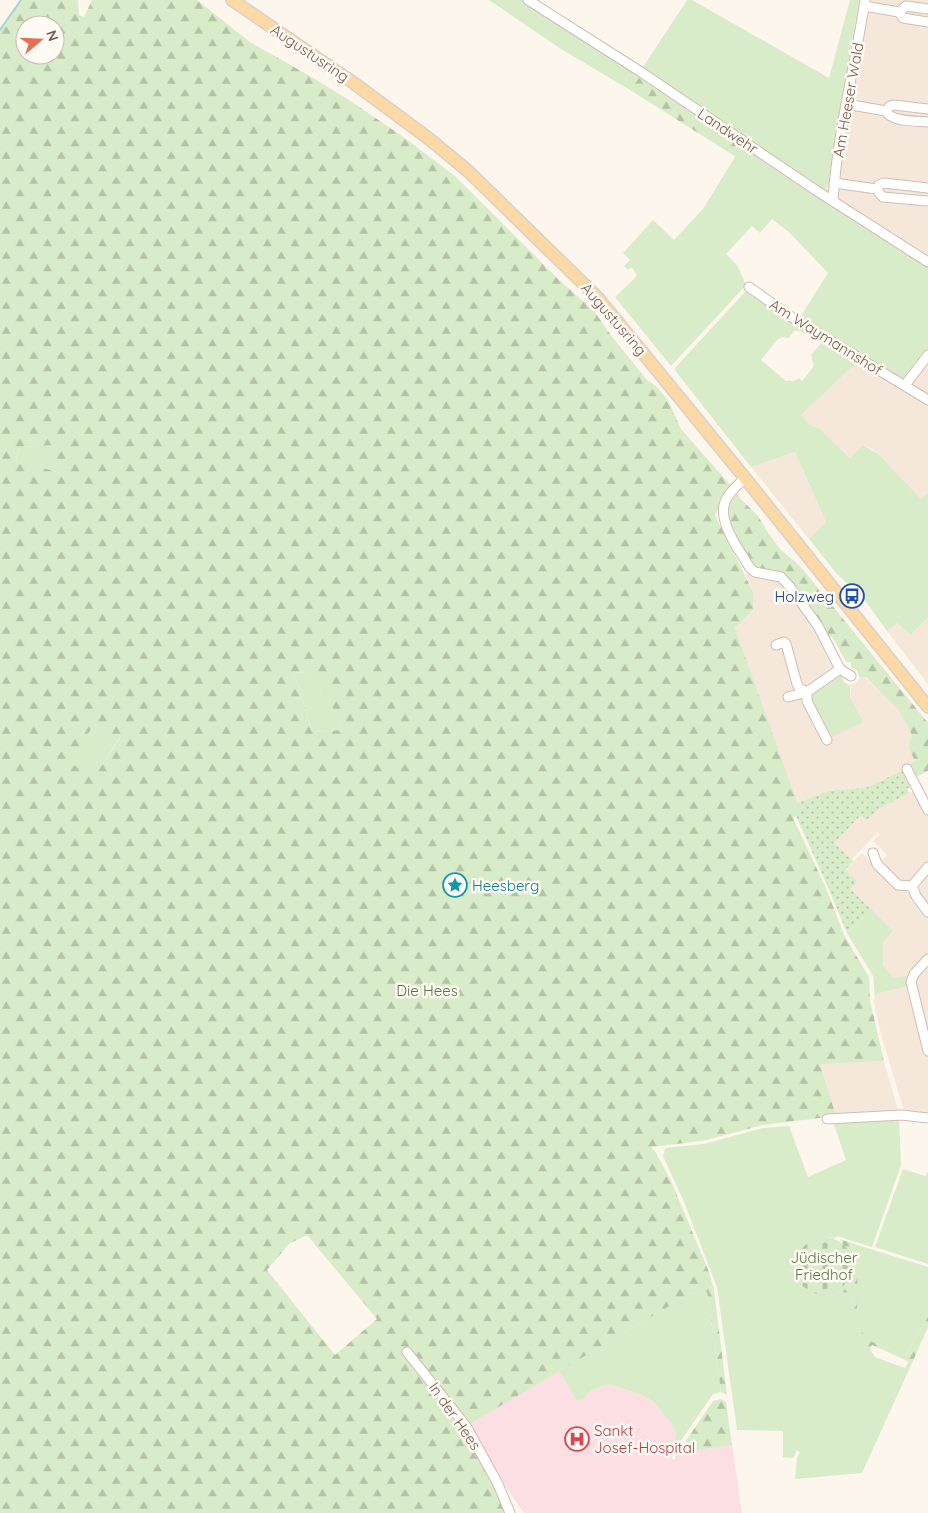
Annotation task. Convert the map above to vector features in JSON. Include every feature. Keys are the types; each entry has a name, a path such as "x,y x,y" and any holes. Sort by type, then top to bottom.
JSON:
{"main road":[{"name":"Augustusring","path":"232,0 355,84 428,138 468,171 598,298 926,700"}],"street":[{"name":"Landwehr","path":"528,0 641,72 833,201 928,262"},
{"path":"865,3 899,12 903,18 928,22"},
{"name":"Am Heeser Wald","path":"833,201 846,104 865,3"},
{"path":"899,12 906,6 928,8"},
{"path":"846,104 886,111 893,118 928,122"},
{"path":"886,111 890,106 894,105 928,109"},
{"path":"834,183 877,189"},
{"path":"877,189 879,185 884,183 928,188"},
{"path":"877,189 883,196 928,201"},
{"name":"Am Waymannshof","path":"749,287 793,318 928,400"},
{"path":"905,385 928,355"},
{"path":"745,478 726,498 723,508 724,521 750,568 756,572 781,577 818,626 840,669 851,676"},
{"path":"776,645 784,642 786,644 797,684 799,688 807,692"},
{"path":"788,697 807,692 840,669"},
{"path":"807,692 807,701 827,740"},
{"path":"907,769 928,810"},
{"path":"873,853 877,864 898,885 912,886"},
{"path":"912,886 928,867"},
{"path":"912,886 916,896 928,912"},
{"path":"928,959 914,974 911,982 928,1051"},
{"path":"827,1119 902,1115 928,1118"},
{"name":"In der Hees","path":"407,1352 466,1426 498,1484 518,1513"},
{"name":"In der Hees","path":"498,1484 510,1513"}],"shaded area":[{"path":"859,0 928,0 928,268 821,197 828,186"},
{"path":"928,351 928,493 921,499 872,449 863,445 850,458 820,429 810,425 800,415 859,360"},
{"path":"795,452 826,522 809,539 751,467"},
{"path":"749,572 779,581 785,587 816,632 836,668 830,732 832,737 850,697 851,689 849,684 857,682 860,677 865,677 899,709 912,735 908,747 915,761 909,767 868,787 828,791 797,803 735,628 753,610 753,592 745,574"},
{"path":"928,618 928,684 887,631 897,623 911,635"},
{"path":"914,792 928,813 928,862 909,881 903,883 898,881 879,863 887,855 873,841 880,834 878,832 851,860 834,843 861,815 867,820 877,810"},
{"path":"862,853 896,886 906,889 909,893 918,890 919,882 928,873 928,1115 909,1113 903,1108 881,1034 873,1000 878,993 895,979 883,965 883,942 850,889 845,870"},
{"path":"884,1061 899,1113 836,1116 820,1064"},
{"name":"Sankt Josef-Hospital","path":"559,1371 577,1401 584,1399 590,1391 609,1384 642,1395 653,1401 671,1423 676,1433 673,1460 685,1452 732,1445 742,1513 524,1513 503,1483 470,1423"}],"green space":[{"name":"Die Hees","path":"21,0 78,0 79,15 84,17 92,0 197,0 250,42 352,102 402,136 455,176 557,278 594,311 647,380 656,386 668,400 681,429 732,487 722,499 715,515 753,592 753,610 735,628 801,813 793,818 826,888 844,935 869,977 870,1001 884,1061 820,1064 836,1116 763,1125 702,1141 651,1147 671,1181 709,1272 714,1290 727,1395 721,1392 707,1291 698,1295 693,1292 463,1428 504,1505 505,1513 0,1513 0,31","holes":["56,445 57,472 16,460 19,447","294,672 316,674 343,730 312,732","93,726 120,738 98,771 69,764","307,1235 377,1319 335,1355 267,1270 289,1244"]},
{"path":"489,0 525,0 642,74 630,90 561,49"},
{"path":"687,0 692,0 829,78 850,0 859,0 828,186 824,190 799,176 641,70"},
{"path":"642,74 743,144 736,157 630,90"},
{"path":"743,144 928,268 928,351 903,381 799,319 828,273 790,233 772,219 760,233 752,226 726,254 737,265 746,285 671,366 615,297 637,276 632,267 628,270 624,266 630,260 623,253 653,220 674,240 703,209"},
{"path":"745,292 751,292 813,335 794,331 789,338 782,337 777,340 761,360 786,381 794,381 799,378 802,381 814,366 811,355 825,339 859,360 801,415 810,425 820,429 850,458 863,445 879,455 921,499 928,493 928,618 911,635 897,623 887,631 864,599 837,574 809,539 826,522 795,452 751,467 674,369"},
{"path":"56,445 58,472 16,461 19,447"},
{"path":"737,495 758,516 781,550 800,566 928,723 928,771 914,778 908,765 915,761 908,747 912,735 899,710 866,677 860,677 856,669 851,667 851,662 846,662 832,636 829,638 780,572 753,567 736,536 729,518 731,502"},
{"path":"294,672 317,674 343,730 312,732"},
{"path":"841,674 844,682 850,686 850,697 863,722 832,737 830,732 826,732 810,700 811,691"},
{"path":"93,726 120,737 98,771 68,765"},
{"path":"905,769 912,785 907,789 909,793 877,810 866,821 861,815 834,843 853,861 845,870 857,881 850,889 871,909 847,933 796,816 801,813 797,803 828,791 868,787"},
{"path":"871,909 893,931 883,942 883,965 894,978 906,976 909,986 878,993 875,997 873,976 847,933"},
{"path":"899,1117 901,1165 872,1247 837,1236 836,1238 827,1237 797,1259 796,1271 797,1277 829,1294 834,1292 853,1293 852,1338 855,1257 851,1243 928,1267 928,1317 905,1355 868,1340 863,1331 858,1338 858,1343 870,1349 875,1357 905,1368 909,1361 912,1363 862,1473 795,1479 797,1458 800,1452 797,1450 793,1458 783,1457 783,1431 737,1430 717,1287 684,1202 663,1156 665,1148 704,1144 763,1128 789,1126 808,1177 846,1160 833,1122"},
{"path":"903,1169 925,1176 928,1172 928,1264 875,1247"},
{"name":"Jüdischer Friedhof","path":"827,1237 841,1243 849,1253 852,1265 849,1277 842,1287 832,1294 819,1294 801,1284 797,1275 796,1260 805,1245"},
{"path":"840,1239 851,1243 856,1267 858,1292 851,1340 853,1293 834,1292 848,1279 851,1268 849,1256"},
{"path":"707,1290 721,1392 713,1394 673,1452 676,1433 671,1423 653,1401 642,1395 609,1384 590,1391 584,1399 577,1401 559,1371 693,1292 698,1295"},
{"path":"928,1317 928,1327 912,1363 872,1345 870,1349 858,1343 858,1338 863,1331 868,1334 868,1340 905,1355"},
{"path":"721,1399 726,1402 732,1445 685,1452 676,1458 713,1401"}],"waterway":[{"path":"0,30 21,0"}],"place":[{"name":"Holzweg","path":"852,596"},
{"name":"Heesberg","path":"455,885"},
{"name":"Sankt Josef-Hospital","path":"577,1439"}]}
